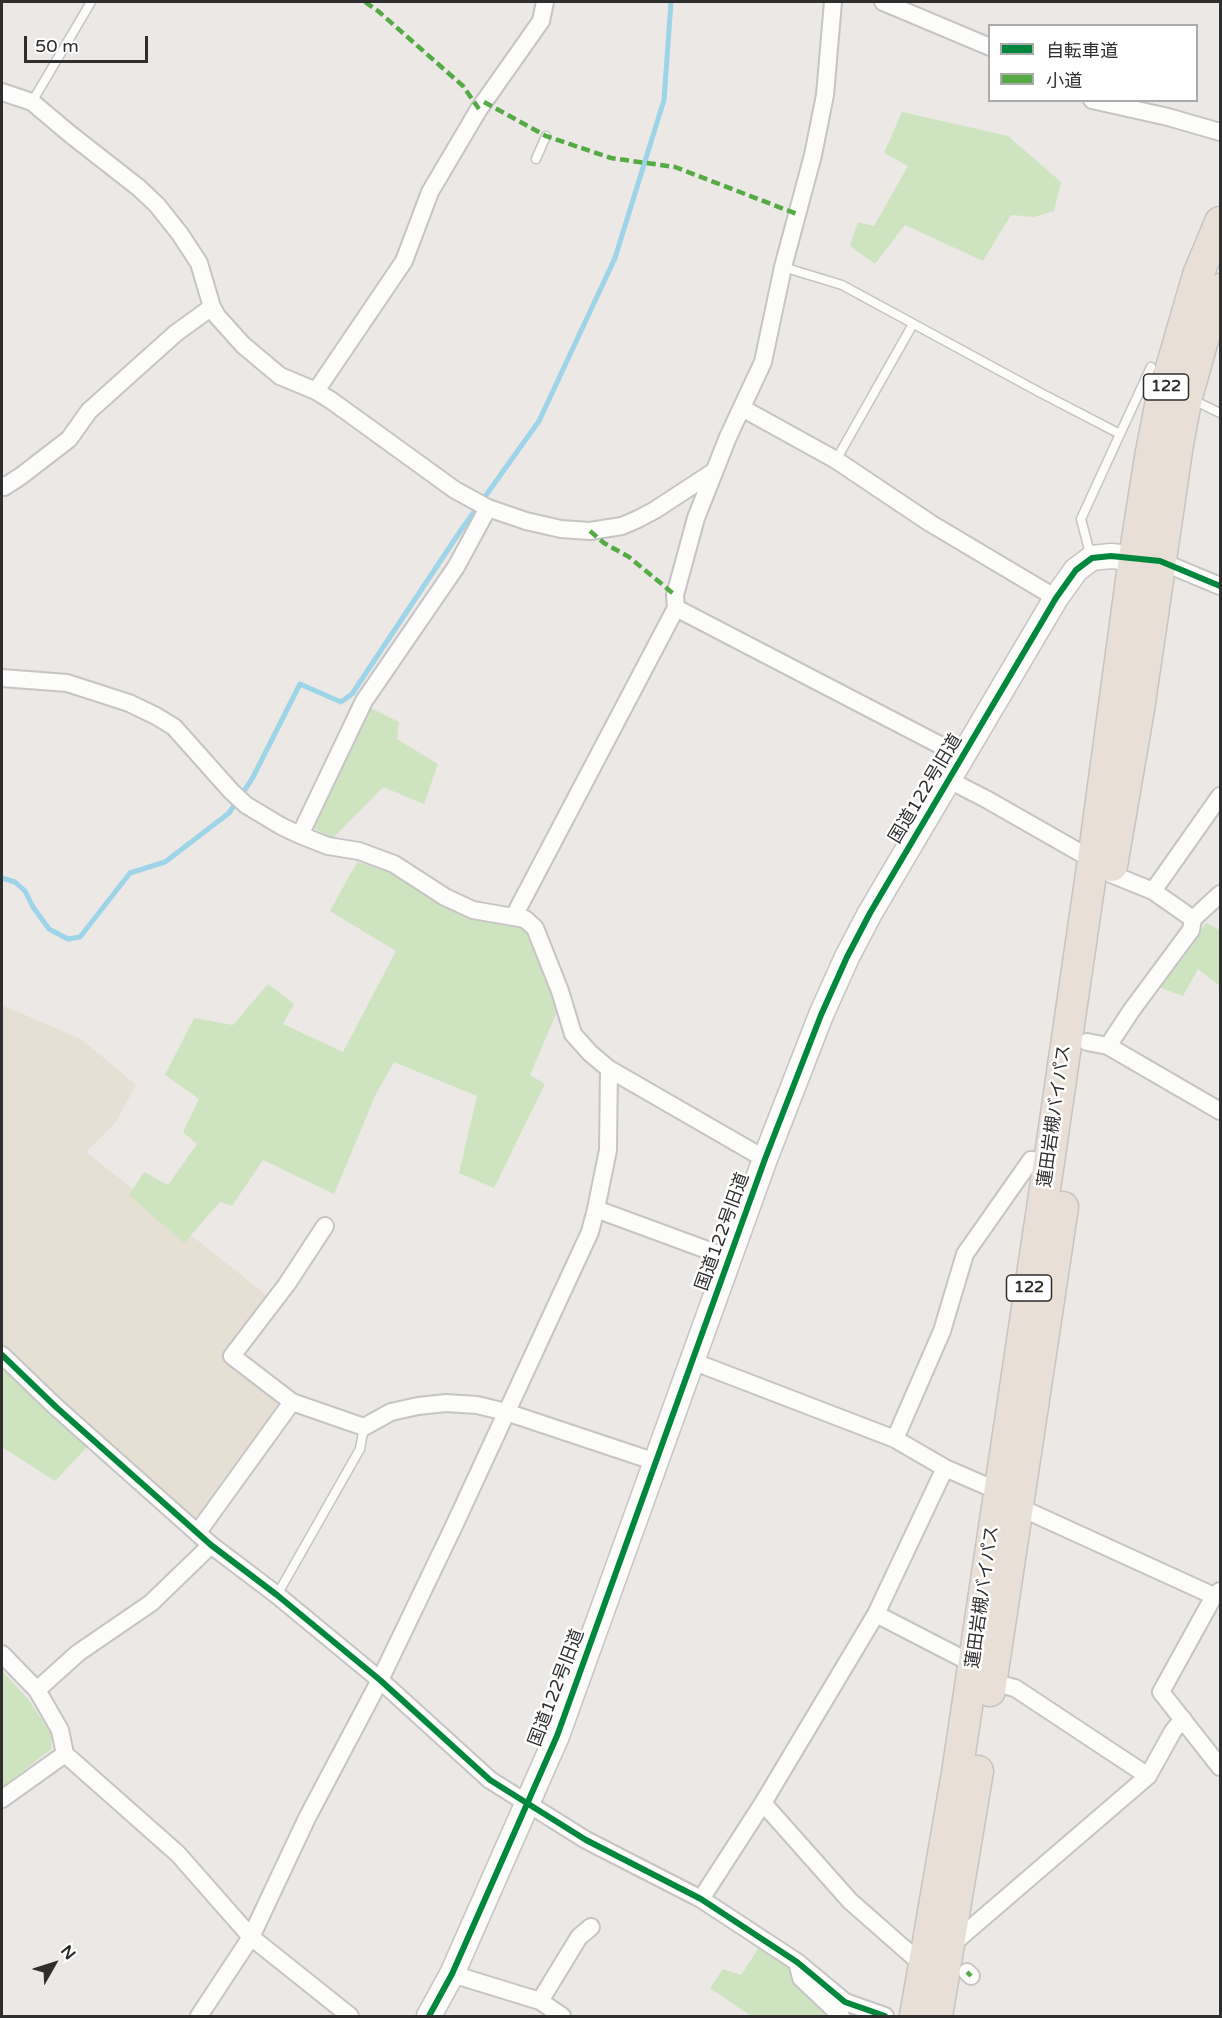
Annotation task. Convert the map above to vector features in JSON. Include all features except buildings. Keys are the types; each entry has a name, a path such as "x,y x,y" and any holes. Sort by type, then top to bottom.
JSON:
{"highway":[{"name":"蓮田岩槻バイパス","path":"937,2016 949,1947 982,1673 1009,1499 1049,1162 1102,867 1147,560 1160,406 1198,275 1221,222"},
{"name":"蓮田岩槻バイパス","path":"1147,560 1178,444 1187,397 1206,329 1221,289"},
{"name":"蓮田岩槻バイパス","path":"1009,1499 1098,1044 1102,867"},
{"name":"蓮田岩槻バイパス","path":"915,2016 957,1773 982,1673"}],"street":[{"path":"316,391 404,261 430,192 484,102 541,21 545,2"},
{"path":"514,916 676,608 675,595 696,518 713,472 763,362 783,267 813,155 825,95 833,2"},
{"path":"883,2 914,9 988,46"},
{"path":"2,92 32,102 157,205 180,234 199,264 217,316 243,345 280,376 316,391 455,490 488,508 537,524 561,529 590,531 622,526 655,510 713,472"},
{"path":"1101,102 1221,132"},
{"path":"2,485 4,487 21,476 69,439 89,411 176,333 212,307"},
{"path":"742,408 836,460 930,524 1056,598"},
{"path":"300,835 364,701 456,567 488,508"},
{"path":"1092,558 1112,556 1147,560 1221,586"},
{"name":"国道122号旧道","path":"429,2016 452,1974 557,1736 765,1159 820,1015 870,913 1056,598 1076,570 1092,558"},
{"path":"676,608 963,757"},
{"path":"2,678 67,682 129,703 174,727 246,805 300,835 328,846 359,851 394,864 446,897 473,910 525,919 536,928 560,991 573,1034 590,1053 609,1069 765,1159"},
{"path":"949,780 1102,867 1153,891 1193,919"},
{"path":"1153,891 1219,803"},
{"path":"1221,894 1193,919 1191,930 1131,1011 1098,1044 1221,1111"},
{"path":"199,2016 251,1937 307,1818 380,1680 590,1232 608,1150 609,1069"},
{"path":"895,1438 942,1331 965,1254 1031,1160 1049,1162"},
{"path":"596,1209 729,1258"},
{"path":"325,1226 287,1284 232,1356 291,1402 364,1427 391,1412 418,1406 446,1403 466,1405 506,1412 656,1462"},
{"path":"2,1355 56,1407 211,1545 277,1595 380,1680 490,1780 586,1840 700,1899 797,1962 844,2002 885,2016"},
{"path":"692,1360 895,1438 945,1468 1217,1594 1161,1692 1221,1767"},
{"path":"198,1532 291,1402"},
{"path":"700,1899 763,1803 876,1614 945,1468"},
{"path":"37,1690 78,1653 152,1603 211,1545"},
{"path":"876,1614 982,1673 1015,1688 1148,1776"},
{"path":"2,1654 37,1690 60,1730 64,1754 178,1854 251,1937 350,2016"},
{"path":"949,1947 1148,1776 1173,1731 1183,1719"},
{"path":"2,1798 64,1754"},
{"path":"763,1803 850,1901 924,1966"},
{"path":"540,2001 579,1937 591,1927"},
{"path":"797,1962 801,1978 841,2016"},
{"path":"452,1974 540,2001 562,2016"}],"lane":[{"path":"32,102 91,2"},
{"path":"536,159 546,136"},
{"path":"783,267 842,285 1120,434"},
{"path":"836,460 913,324"},
{"path":"1092,558 1082,519 1151,367"},
{"path":"1187,397 1221,413"},
{"path":"277,1595 360,1449 364,1427"}],"shaded area":[{"path":"2,1005 81,1039 136,1085 115,1123 86,1152 269,1297 224,1356 281,1399 283,1406 196,1524 2,1347"}],"green space":[{"path":"902,112 1008,136 1061,182 1054,211 1034,217 1011,215 983,261 905,225 875,264 850,246 858,222 874,226 908,166 884,153"},
{"path":"371,708 399,722 397,739 438,764 424,804 383,787 333,838 311,827"},
{"path":"357,862 390,872 441,901 534,930 558,1009 530,1075 545,1084 494,1188 459,1173 477,1096 394,1062 376,1094 334,1194 263,1160 232,1206 220,1202 184,1243 129,1195 144,1172 168,1185 197,1144 183,1132 199,1099 165,1075 194,1018 233,1025 268,984 294,1004 283,1024 343,1052 396,951 330,911"},
{"path":"1206,923 1220,930 1220,986 1198,969 1183,996 1158,987"},
{"path":"2,1367 88,1446 55,1481 2,1447"},
{"path":"2,1671 28,1699 52,1735 51,1749 2,1788"},
{"path":"760,1946 794,1966 837,2016 751,2016 710,1988 723,1969 741,1975"}],"waterway":[{"path":"2,878 15,882 25,891 49,929 68,939 80,937 130,873 165,862 229,813 252,779 300,684 341,702 352,694 459,533 539,421 615,258 664,100 671,2"}],"marked path":[{"path":"365,2 463,86 479,109"},
{"path":"484,102 546,136 611,158 675,167 797,214"},
{"path":"590,531 604,543 629,557 675,595"},
{"path":"967,1972 971,1976"}],"cycle path":[{"path":"429,2016 452,1974 557,1736 765,1159 821,1015 870,913 1056,598 1076,570 1092,558 1111,556 1160,561 1220,586"},
{"path":"2,1355 56,1407 211,1545 277,1595 380,1680 490,1780 586,1840 701,1899 797,1962 845,2002 885,2016"}]}
